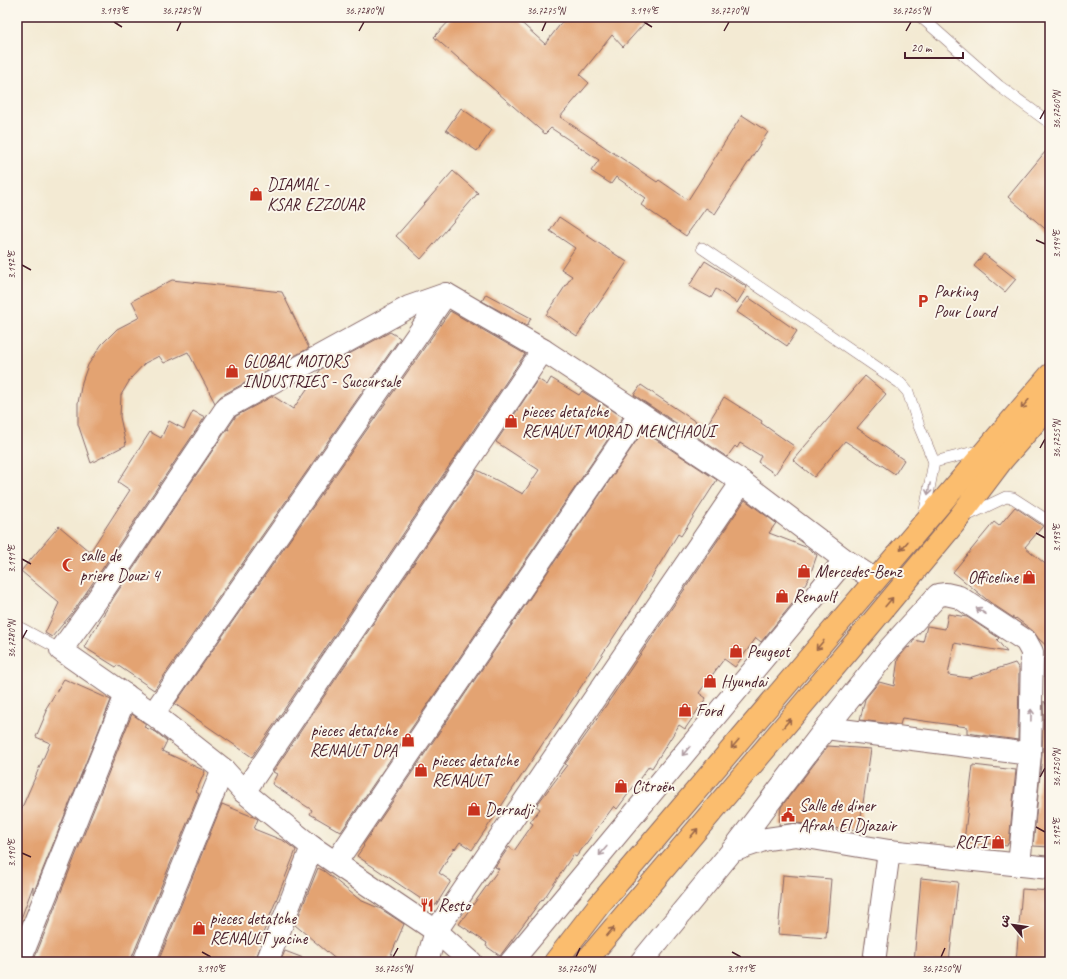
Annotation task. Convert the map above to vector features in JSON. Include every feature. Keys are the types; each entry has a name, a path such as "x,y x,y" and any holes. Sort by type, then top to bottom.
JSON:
{"highway":[{"path":"556,962 599,905 1050,375"},
{"path":"585,962 957,520 1003,460 1050,405"}],"street":[{"path":"153,714 446,294"},
{"path":"471,962 436,931 312,847 244,792 223,769 153,714 61,650 94,604 227,407 409,307 446,294 543,350 742,482 845,560 875,580"},
{"path":"244,792 543,350"},
{"path":"336,862 640,414"},
{"path":"427,962 436,931 742,482"},
{"path":"510,962 845,560"},
{"path":"641,962 732,851 826,728 891,647 938,595 946,594 959,597 1026,641 1032,652 1030,754 1019,865"},
{"path":"870,624 891,647"},
{"path":"19,962 126,695"},
{"path":"826,728 1030,754"},
{"path":"144,962 223,769"},
{"path":"732,851 766,839 795,835 889,851 1050,868"},
{"path":"267,962 312,847"},
{"path":"874,962 889,851"}],"lane":[{"path":"922,17 999,86 1050,123"},
{"path":"702,248 900,383 908,392 919,426 934,462 922,525"},
{"path":"934,462 987,449"},
{"path":"957,520 1006,497 1013,498 1050,522"},
{"path":"17,626 61,650"}],"building":[{"path":"453,17 515,17 545,44 566,17 650,17 623,47 612,35 580,75 589,83 560,117 657,182 659,180 688,200 742,115 768,132 715,214 706,208 686,236 641,205 646,198 616,177 611,184 591,171 599,160 551,128 545,134 434,37"},
{"path":"461,108 492,130 477,151 446,130"},
{"path":"1050,146 1050,233 1008,197"},
{"path":"453,171 478,193 421,259 396,236"},
{"path":"559,217 627,262 577,336 546,315 572,276 561,269 575,248 550,231"},
{"path":"984,254 1016,279 1005,292 974,266"},
{"path":"705,261 747,287 737,303 716,289 711,298 689,286"},
{"name":"GLOBAL MOTORS INDUSTRIES - Succursale","path":"172,280 282,292 309,348 221,396 215,403 188,352 164,363 159,356 145,363 131,378 121,395 120,417 126,445 91,463 78,424 78,403 82,382 88,365 102,344 117,329 140,317 132,301"},
{"path":"486,294 531,318 527,326 482,301"},
{"path":"748,297 797,331 787,346 737,312"},
{"path":"450,311 525,354 252,757 175,704"},
{"path":"390,332 400,338 154,690 117,665 116,667 84,647 114,597 227,429 229,430 228,428 236,416 273,396 293,409 321,369"},
{"path":"865,376 886,394 857,428 904,460 895,474 845,441 814,477 793,460"},
{"path":"551,378 579,395 582,391 623,417 341,832 310,814 312,810 272,784 277,774 273,772 477,470 523,494 539,470 496,442 538,379 547,385"},
{"path":"641,385 705,428 724,397 762,421 761,423 794,446 775,474 758,462 761,456 740,443 737,448 735,446 727,457 634,395"},
{"path":"193,411 205,417 73,612 52,637 45,633 59,603 21,571 59,526 90,552 130,490 118,482 150,432 161,438 169,421 184,429"},
{"path":"643,431 717,480 681,536 678,534 634,606 472,850 460,842 455,849 454,848 439,873 451,881 436,905 430,905 357,856"},
{"path":"745,500 776,523 769,533 808,548 817,555 809,578 792,604 761,642 756,638 735,667 724,659 699,693 706,698 685,729 679,725 652,768 649,766 617,809 614,806 576,857 573,855 543,900 542,899 500,956 486,946 487,943 459,924 499,869 495,867 509,847 514,851 533,824 530,822 540,809 536,806 567,765 565,764"},
{"path":"1015,507 1043,526 1025,547 1050,568 1050,649 1033,631 1016,618 1015,619 991,603 953,572 994,522 999,526"},
{"path":"948,614 967,617 999,638 997,640 1007,652 954,643 948,675 969,678 1015,663 1019,669 1018,740 967,733 967,727 902,718 900,725 860,720 865,699 879,682 894,686 898,659 901,655 908,647 909,648 914,640 923,642 927,626 945,629"},
{"path":"64,679 111,700 33,894 33,886 19,924 17,923 17,819 50,743 36,737 47,711 45,710"},
{"path":"1044,701 1050,710 1050,847 1033,846 1042,755"},
{"path":"132,714 146,724 144,727 156,732 167,741 162,751 205,771 196,792 199,794 132,957 132,962 33,962"},
{"path":"828,746 871,749 859,830 797,823 779,825 781,807"},
{"path":"973,765 1016,770 1009,843 1007,846 964,841"},
{"path":"222,804 258,819 254,829 284,841 296,850 260,941 262,941 255,962 158,962"},
{"path":"318,868 324,871 360,900 381,909 404,924 388,962 339,962 295,925"},
{"path":"783,875 831,879 826,938 778,934"},
{"path":"921,878 958,882 949,962 914,962"},
{"path":"1022,889 1050,891 1050,962 1016,962"},
{"path":"285,951 311,961 311,962 280,962"}],"place":[{"name":"DIAMAL - KSAR EZZOUAR","path":"256,194"},
{"name":"Parking Pour Lourd","path":"923,301"},
{"name":"GLOBAL MOTORS INDUSTRIES - Succursale","path":"232,371"},
{"name":"pieces detatche RENAULT MORAD MENCHAOUI","path":"511,421"},
{"name":"salle de priere Douzi 4","path":"69,565"},
{"name":"Mercedes-Benz","path":"804,571"},
{"name":"Officeline","path":"1029,577"},
{"name":"Renault","path":"782,596"},
{"name":"Peugeot","path":"736,651"},
{"name":"Hyundai","path":"710,681"},
{"name":"Ford","path":"685,710"},
{"name":"pieces detatche RENAULT DPA","path":"408,740"},
{"name":"pieces detatche RENAULT","path":"421,770"},
{"name":"Citroën","path":"621,786"},
{"name":"Derradji","path":"474,809"},
{"name":"Salle de diner Afrah El Djazair","path":"788,815"},
{"name":"RCFI","path":"998,842"},
{"name":"Resto","path":"427,905"},
{"name":"pieces detatche RENAULT yacine","path":"199,928"}]}
